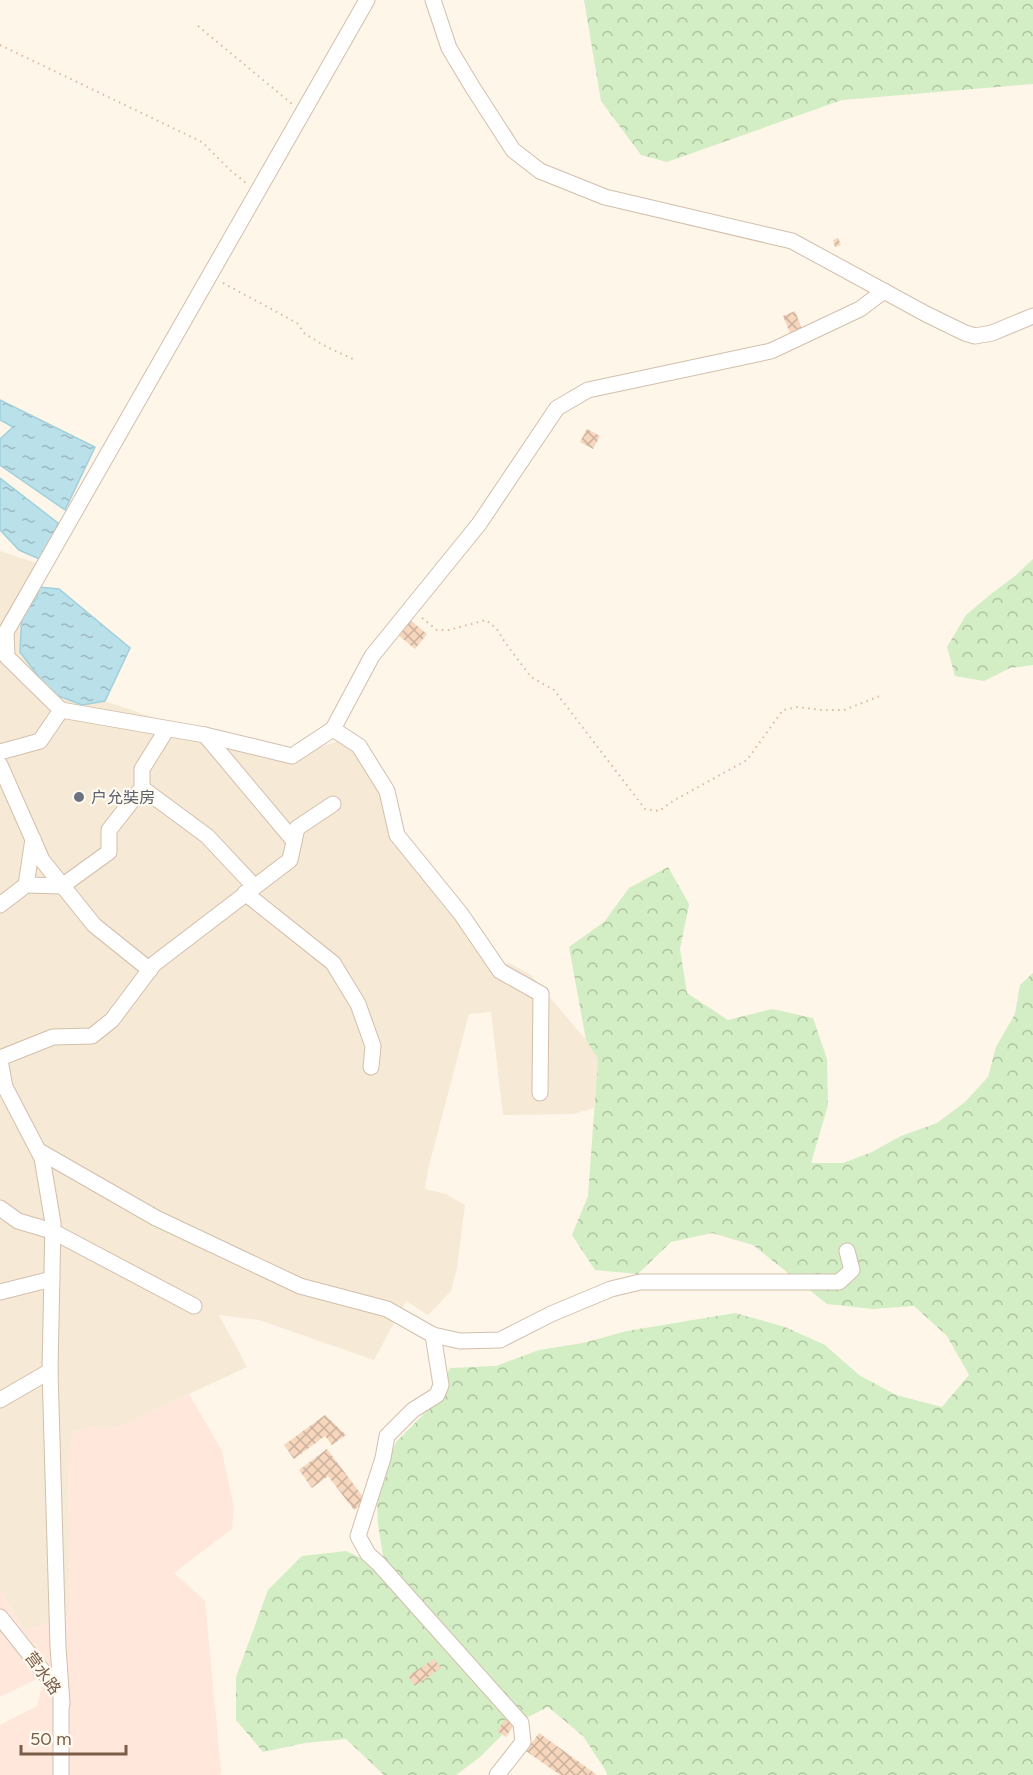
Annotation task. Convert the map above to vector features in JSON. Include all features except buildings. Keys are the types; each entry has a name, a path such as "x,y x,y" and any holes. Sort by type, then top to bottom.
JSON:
{"street":[{"path":"368,0 3,633 6,657 61,710 206,735 292,756 333,729 372,656 479,524 557,408 588,390 771,351 860,309 884,291"},
{"path":"433,0 449,48 473,88 513,150 540,171 605,197 792,241 884,291 975,336 992,333 1033,316"},
{"path":"0,752 40,741 61,710"},
{"path":"0,905 26,885 62,886 109,852 109,830 142,788 142,769 167,729"},
{"path":"333,729 358,746 387,791 396,835 461,914 501,971 541,994 540,1093"},
{"path":"206,735 294,841"},
{"path":"0,765 42,860 94,925 150,970"},
{"path":"142,788 207,836 249,890 333,963 358,1004 373,1046 371,1067"},
{"path":"62,1704 58,1647 50,1371 53,1223 42,1158 5,1087 0,1059 53,1037 92,1036 112,1020 154,964 290,860 297,828 333,804"},
{"path":"26,885 33,839"},
{"path":"39,1151 156,1218 300,1286 387,1309 433,1335 460,1341 500,1340 551,1314 611,1289 640,1282 839,1282 852,1270 847,1251"},
{"path":"0,1208 18,1221 52,1231 194,1306"},
{"path":"0,1292 52,1279"},
{"path":"0,1280 16,1289"},
{"path":"433,1335 441,1385 437,1395 413,1410 387,1436 383,1458 358,1536 368,1554 395,1581 521,1723 523,1742 497,1775"},
{"path":"0,1400 50,1371"},
{"name":"营水路","path":"0,1617 61,1694 62,1775"}],"path":[{"path":"198,26 303,113"},
{"path":"0,45 202,142 231,171 258,192"},
{"path":"210,276 297,323 305,334 353,359"},
{"path":"411,608 437,630 449,630 486,620 498,629 504,641 531,677 554,690 645,809 659,811 747,760 783,710 798,707 843,710 880,696"}],"shaded area":[{"path":"0,551 39,564 37,598 22,613 82,705 105,701 281,761 338,741 359,746 406,837 483,937 482,960 511,964 531,975 586,1040 598,1059 594,1108 573,1114 503,1115 491,1012 469,1014 428,1169 425,1189 446,1194 465,1205 457,1268 451,1291 428,1315 406,1301 374,1360 259,1320 219,1315 247,1367 125,1424 103,1429 95,1426 74,1431 68,1456 70,1615 25,1630 0,1590"},
{"path":"189,1394 222,1451 234,1508 232,1529 174,1573 205,1601 220,1775 0,1775 0,1725 37,1706 45,1675 0,1697 0,1590 25,1630 70,1615 68,1456 74,1431 95,1426 103,1429 125,1424"}],"green space":[{"path":"584,0 1033,0 1033,84 842,100 667,162 641,155 601,101"},
{"path":"1033,559 1033,665 1010,668 984,681 955,676 947,647 966,615"},
{"path":"668,867 689,904 680,949 687,993 728,1020 772,1009 813,1018 827,1059 828,1105 811,1163 843,1163 872,1152 901,1136 937,1123 965,1102 988,1077 996,1047 1015,1014 1020,985 1033,973 1033,1775 607,1775 583,1736 548,1707 512,1725 480,1757 456,1775 384,1775 346,1739 305,1743 263,1752 236,1720 236,1677 268,1590 302,1556 346,1551 385,1569 378,1524 376,1480 397,1441 429,1409 450,1368 496,1366 539,1350 583,1343 627,1331 735,1313 785,1327 825,1345 859,1375 896,1395 942,1407 969,1375 947,1336 914,1306 873,1309 827,1304 753,1245 712,1233 671,1242 638,1274 595,1270 572,1235 588,1196 598,1059 586,1040 569,947 604,922 629,888"}],"water":[{"path":"0,400 95,447 65,510 0,465 0,439 13,427 0,420"},
{"path":"0,478 58,523 44,561 19,550 0,530"},
{"path":"38,587 59,589 130,648 105,701 82,705 51,693 20,652 22,613 37,598"}],"place":[{"name":"户允奘房","path":"79,797"}]}
